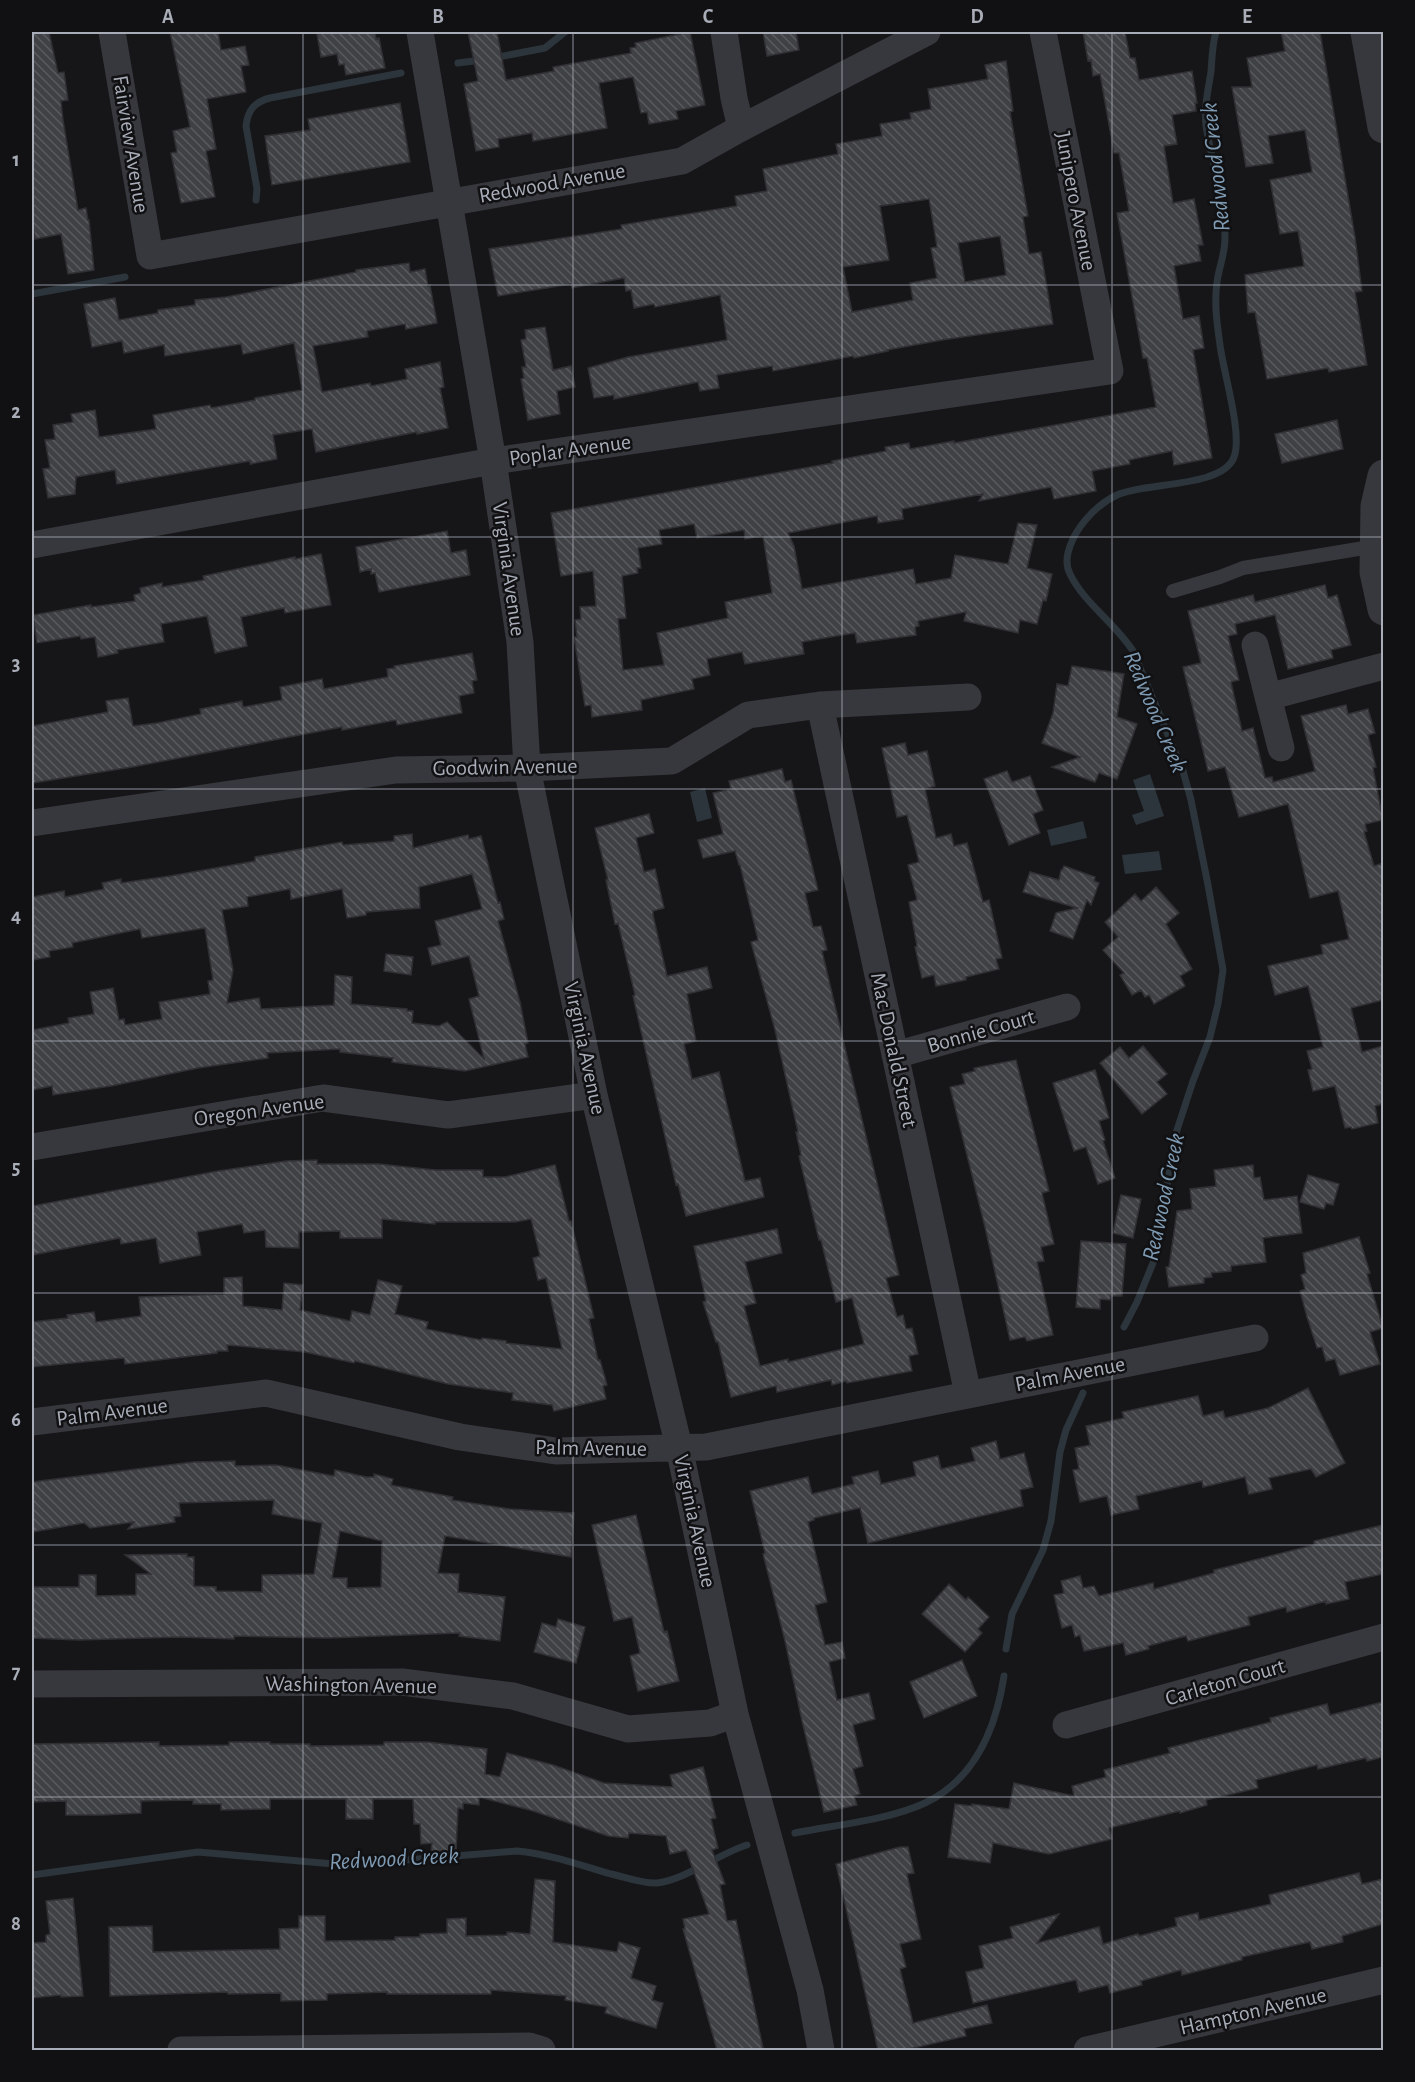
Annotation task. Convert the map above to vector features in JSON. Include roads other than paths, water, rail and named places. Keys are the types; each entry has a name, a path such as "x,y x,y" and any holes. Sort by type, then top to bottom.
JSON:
{"street":[{"name":"Fairview Avenue","path":"112,32 150,256"},
{"name":"Virginia Avenue","path":"420,32 493,461 520,642 527,768 594,1095 679,1447 735,1714 810,1990 821,2050"},
{"path":"724,32 741,128"},
{"name":"Redwood Avenue","path":"150,256 682,161 927,32"},
{"name":"Junipero Avenue","path":"1042,32 1110,371"},
{"path":"1367,32 1383,127"},
{"name":"Poplar Avenue","path":"32,545 493,461 1110,371"},
{"path":"1383,476 1377,506 1376,546 1376,572 1383,609"},
{"path":"1255,645 1281,748"},
{"path":"1268,697 1383,666"},
{"name":"Goodwin Avenue","path":"32,823 396,770 527,768 672,761 748,715 820,705 968,697"},
{"name":"Mac Donald Street","path":"820,705 968,1394"},
{"name":"Bonnie Court","path":"895,1055 1067,1006"},
{"name":"Oregon Avenue","path":"32,1147 323,1098 448,1115 594,1095"},
{"name":"Palm Avenue","path":"32,1422 266,1393 460,1437 556,1451 706,1447 1255,1338"},
{"name":"Carleton Court","path":"1066,1725 1383,1637"},
{"name":"Washington Avenue","path":"32,1684 402,1682 513,1696 628,1729 710,1723 735,1714"},
{"name":"Hampton Avenue","path":"1087,2050 1383,1980"},
{"path":"181,2050 529,2046 542,2050"}],"lane":[{"path":"1173,591 1220,578 1243,568 1376,546"}],"waterway":[{"path":"493,58 545,48 565,32"},
{"name":"Redwood Creek","path":"1124,1327 1153,1263 1177,1130 1210,1037 1223,970 1191,800 1183,771 1133,651 1118,631 1083,594 1068,570 1067,561 1068,552 1076,533 1091,514 1110,498 1129,491 1182,483 1215,474 1227,467 1234,457 1236,433 1222,356 1216,306 1217,282 1225,244 1224,224 1221,196 1206,126 1207,99 1216,32"},
{"path":"458,63 482,60"},
{"path":"256,200 257,189 246,126 248,115 256,104 270,98 401,73"},
{"path":"32,294 125,277"},
{"name":"Redwood Creek","path":"1006,1649 1012,1614 1043,1550 1051,1521 1060,1452 1066,1430 1083,1393"},
{"name":"Redwood Creek","path":"795,1833 895,1814 925,1803 943,1793 958,1780 981,1750 995,1714 1004,1676"},
{"name":"Redwood Creek","path":"32,1875 198,1852 345,1865 517,1851 553,1857 611,1874 657,1883 680,1877 747,1845"}]}
